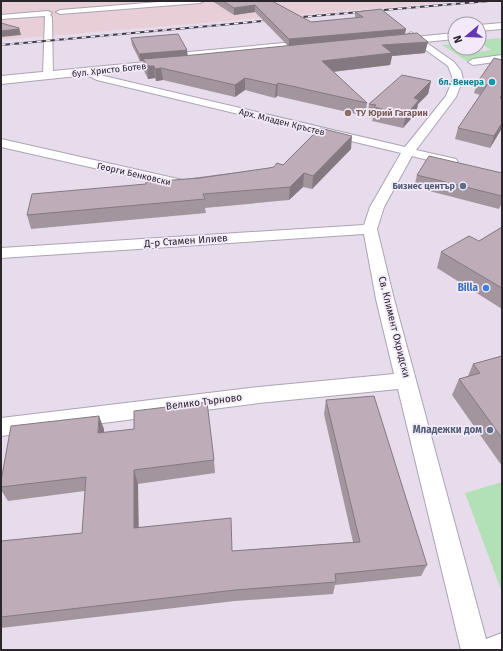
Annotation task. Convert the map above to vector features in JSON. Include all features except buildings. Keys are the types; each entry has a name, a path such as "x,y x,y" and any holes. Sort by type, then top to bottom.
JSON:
{"main road":[{"path":"487,27 502,26"},
{"path":"415,37 447,31"},
{"path":"487,32 502,31"},
{"path":"382,40 447,36"},
{"name":"бул. Христо Ботев","path":"1,72 48,72 86,72 327,45 48,72 1,80"}],"street":[{"path":"86,1 88,10"},
{"path":"4,17 60,15 88,10 200,1"},
{"path":"48,34 60,15"},
{"path":"47,16 48,72"},
{"name":"Св. Климент Охридски","path":"415,37 451,64 456,71 458,79 451,97 408,152 377,207 370,229 385,299 475,650"},
{"path":"473,62 502,58"},
{"name":"Арх. Младен Кръстев","path":"86,72 101,78 466,165"},
{"name":"Георги Бенковски","path":"1,143 190,186 198,185"},
{"name":"Д-р Стамен Илиев","path":"1,253 370,229"},
{"name":"Велико Търново","path":"1,427 259,395 407,380"},
{"path":"493,650 502,647"}],"shaded area":[{"path":"1,1 464,1 1,40"}],"green space":[{"path":"502,38 502,57 467,61 459,56 487,56 487,51 491,50 487,47 487,39"},
{"path":"502,482 502,592 465,493"}],"railway":[{"path":"290,18 489,1"},
{"path":"1,45 274,20"}],"place":[{"name":"бл. Венера","path":"492,82"},
{"name":"ТУ Юрий Гагарин","path":"348,113"},
{"name":"Бизнес център","path":"463,186"},
{"name":"Billa","path":"486,288"},
{"name":"Младежки дом","path":"490,430"}]}
